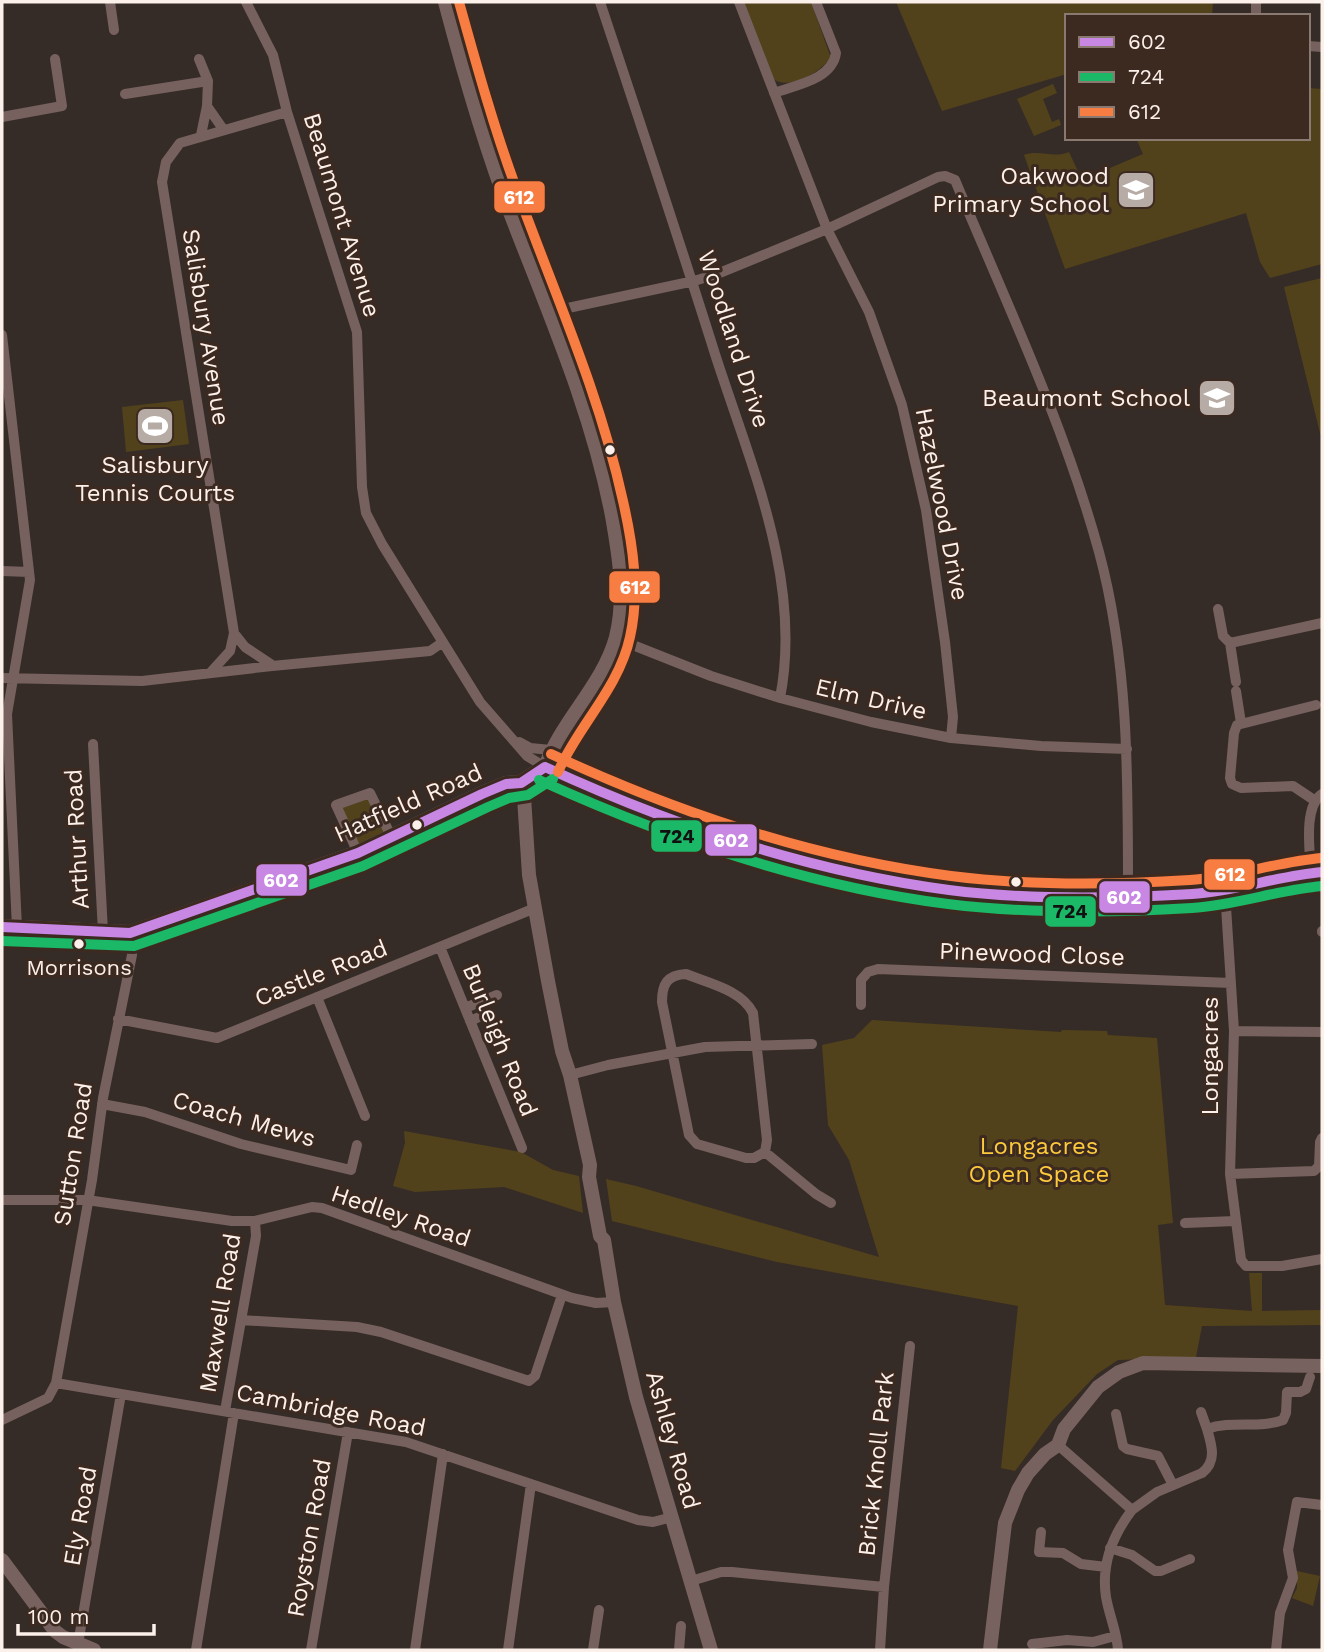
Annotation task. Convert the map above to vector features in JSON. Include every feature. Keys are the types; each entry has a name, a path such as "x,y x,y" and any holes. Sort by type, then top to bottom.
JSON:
{"main road":[{"name":"Hatfield Road","path":"9,928 130,933 358,853 494,789 506,784 521,783 545,767"},
{"path":"545,767 668,820 788,856 918,885 1041,895 1128,895 1225,891 1316,873"}],"street":[{"path":"110,2 114,30"},
{"name":"Beaumont Avenue","path":"246,2 274,55 287,113 357,332 362,487 366,513 382,544 480,702 527,756 545,767"},
{"path":"445,2 490,156 584,409 608,499 621,575 621,601 615,638 600,671 551,750 545,767"},
{"name":"Woodland Drive","path":"600,2 762,490 780,575 785,635 780,698"},
{"name":"Hazelwood Drive","path":"739,2 827,229 869,312 902,404 926,510 932,550 951,704 951,738"},
{"path":"774,93 820,75 830,69 835,61 836,53 816,2"},
{"path":"2,117 64,110 55,59"},
{"path":"199,59 208,81 207,106 201,135"},
{"path":"125,94 208,81"},
{"path":"207,106 223,129"},
{"name":"Salisbury Avenue","path":"234,633 162,182 166,162 180,143 287,113"},
{"path":"551,316 568,308 694,281 827,229 938,177 945,176 955,180 1071,463 1102,566 1116,638 1127,749 1128,895"},
{"path":"2,335 30,580 7,678 9,928"},
{"path":"2,571 29,572"},
{"path":"1218,609 1223,636 1230,643 1241,723"},
{"path":"1230,643 1322,623"},
{"path":"234,633 245,647 272,666"},
{"path":"210,673 229,652 234,633"},
{"name":"Elm Drive","path":"615,638 711,676 871,722 951,738 1041,746 1127,749"},
{"path":"7,678 134,681 430,651 443,642"},
{"path":"1316,705 1241,723 1234,733 1230,778 1232,784 1241,788 1289,786 1318,797 1310,811 1316,873"},
{"path":"515,740 523,746 551,750"},
{"name":"Arthur Road","path":"93,744 103,932"},
{"name":"Ashley Road","path":"521,783 535,908 562,1051 590,1165 589,1177 599,1205 600,1236 604,1240 614,1302 636,1397 711,1650"},
{"path":"358,853 336,805 370,793 392,838"},
{"name":"Longacres","path":"1225,891 1234,1031 1230,1174 1241,1260 1246,1266 1282,1266 1322,1259"},
{"name":"Castle Road","path":"118,1019 217,1038 535,908"},
{"name":"Sutton Road","path":"56,1383 92,1180 102,1104 132,956 130,933"},
{"name":"Burleigh Road","path":"440,947 522,1148"},
{"name":"Pinewood Close","path":"861,1005 861,980 868,972 878,969 1231,983"},
{"path":"686,974 740,996 749,1004 753,1013 757,1045 767,1140 765,1152 754,1158 747,1158 697,1144 689,1135 662,1002 662,988 665,982 675,975 686,974"},
{"path":"465,1008 497,995"},
{"path":"317,997 365,1116"},
{"path":"470,1021 486,1014 488,1019"},
{"path":"1234,1031 1322,1032"},
{"path":"570,1075 705,1047 812,1044"},
{"name":"Coach Mews","path":"102,1104 145,1112 242,1143 351,1170 356,1145"},
{"path":"1230,1174 1314,1171 1319,1166 1322,1138"},
{"path":"765,1152 816,1195 831,1203"},
{"name":"Hedley Road","path":"2,1200 87,1200 221,1221 255,1221 312,1207 322,1208 562,1295 585,1302 614,1302"},
{"name":"Maxwell Road","path":"195,1650 241,1320 256,1236 255,1221"},
{"path":"1185,1223 1235,1221"},
{"path":"241,1320 357,1326 529,1381 535,1376 562,1295"},
{"name":"Brick Knoll Park","path":"880,1650 884,1587 910,1346"},
{"path":"990,1650 1005,1523 1010,1507 1028,1473 1045,1454 1058,1445 1070,1420 1098,1387 1136,1364 1322,1366"},
{"path":"1207,1429 1231,1424 1275,1423 1283,1420 1287,1392 1306,1390 1310,1377"},
{"path":"2,1420 48,1398 56,1383"},
{"name":"Cambridge Road","path":"56,1383 406,1442 645,1522 672,1517"},
{"name":"Ely Road","path":"78,1644 121,1394"},
{"path":"1118,1650 1106,1598 1106,1567 1110,1548 1120,1525 1132,1510 1157,1492 1208,1468 1212,1462 1213,1451 1201,1412"},
{"path":"1116,1414 1123,1446 1158,1455 1172,1485"},
{"name":"Royston Road","path":"311,1650 348,1432"},
{"path":"1058,1445 1132,1510"},
{"path":"415,1650 443,1454"},
{"path":"508,1650 531,1484"},
{"path":"1276,1650 1280,1613 1293,1578 1288,1550 1297,1502 1322,1505"},
{"path":"1041,1531 1037,1555 1063,1553 1081,1564 1106,1567"},
{"path":"1110,1548 1132,1555 1155,1571 1190,1559"},
{"path":"2,1560 47,1624 63,1637 94,1650"},
{"name":"Brick Knoll Park","path":"691,1581 721,1572 732,1572 884,1587"},
{"path":"593,1650 600,1610"},
{"path":"679,1650 681,1626"},
{"path":"1031,1643 1067,1640 1093,1642 1115,1636"}],"green space":[{"path":"744,2 811,2 831,58 812,74 795,82 779,82 772,78"},
{"path":"896,2 1213,2 1212,14 1065,14 1065,75 942,111"},
{"path":"1053,84 1057,93 1043,99 1052,122 1059,119 1061,125 1034,136 1017,99"},
{"name":"Oakwood Primary School","path":"1310,88 1322,89 1322,264 1270,278 1260,262 1246,213 1065,269 1024,155 1057,155 1069,152 1083,182 1143,154 1137,140 1310,140"},
{"path":"1322,278 1322,441 1284,287"},
{"name":"Salisbury Tennis Courts","path":"183,400 189,444 126,452 122,407"},
{"path":"366,794 387,837 356,850 337,805"},
{"name":"Longacres Open Space","path":"872,1020 1061,1032 1107,1031 1108,1035 1157,1038 1173,1223 1158,1225 1165,1305 1252,1311 1249,1273 1262,1273 1262,1311 1322,1310 1322,1325 1202,1326 1196,1357 1118,1360 1097,1374 1053,1420 1015,1471 1001,1468 1018,1306 777,1262 612,1221 606,1179 879,1257 849,1160 828,1125 822,1045 854,1038"},
{"path":"404,1131 521,1152 553,1170 579,1176 583,1213 504,1187 415,1192 393,1186 405,1143"},
{"path":"1297,1571 1320,1576 1313,1606 1292,1598 1297,1588"}],"transit line":[{"name":"612","path":"459,2 507,162 601,420 630,534 635,603 625,656 608,690 558,772"},
{"name":"612","path":"551,754 648,795 746,830 848,858 951,876 1041,883 1160,882 1206,878 1321,858"},
{"name":"602","path":"545,767 642,808 742,844 844,871 949,890 1039,897 1162,896 1208,892 1322,872"},
{"name":"602","path":"2,927 130,933 358,853 482,794 506,784 521,783 545,767"},
{"name":"724","path":"2,941 134,946 363,866 488,807 509,798 528,795 553,779"},
{"name":"724","path":"539,780 638,822 739,857 842,885 948,904 1039,911 1162,910 1208,906 1322,886"}],"place":[{"name":"Oakwood Primary School","path":"1136,190"},
{"name":"Beaumont School","path":"1217,398"},
{"name":"Salisbury Tennis Courts","path":"155,426"},
{"name":"Morrisons","path":"79,944"}]}
